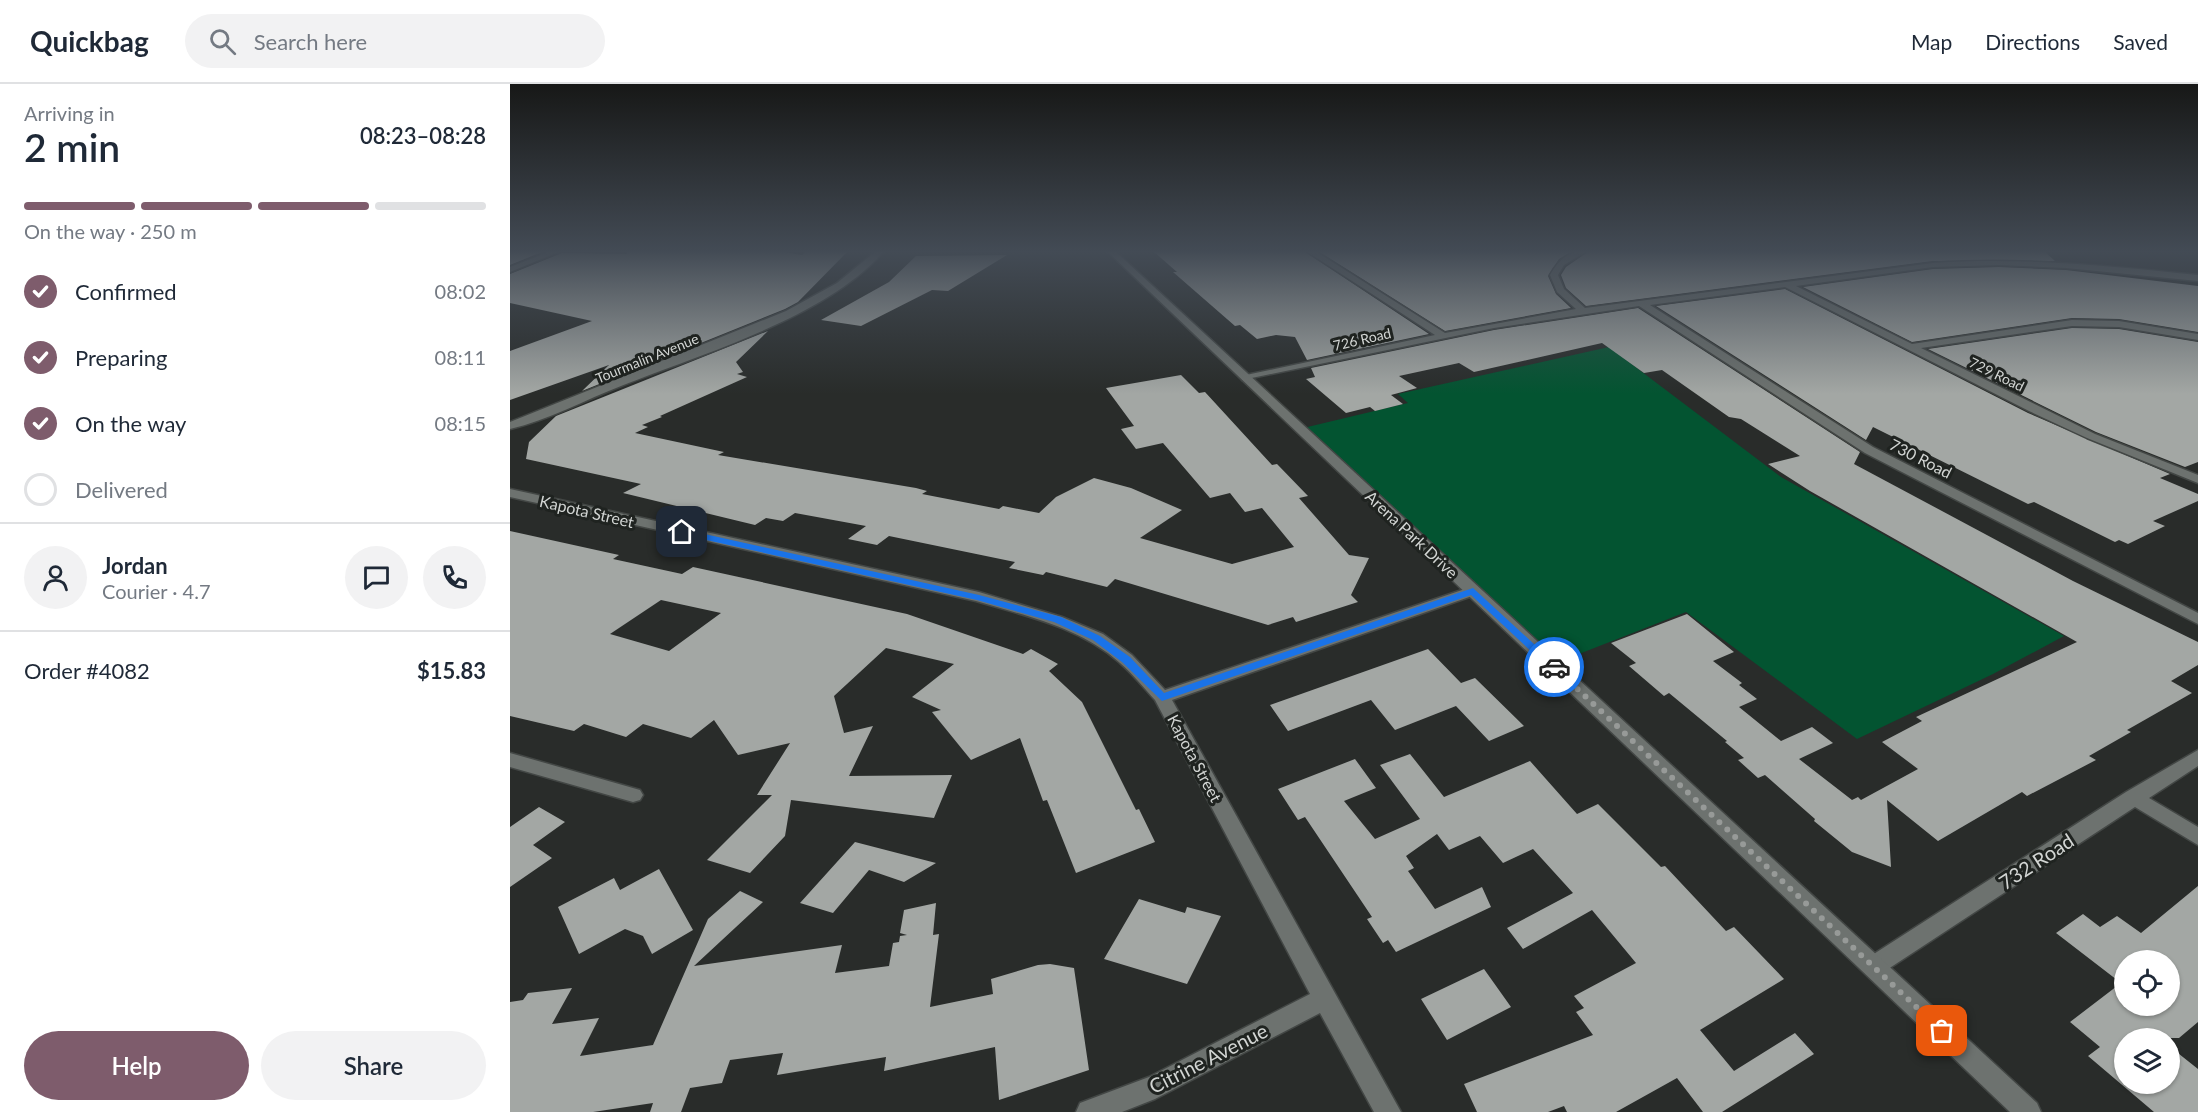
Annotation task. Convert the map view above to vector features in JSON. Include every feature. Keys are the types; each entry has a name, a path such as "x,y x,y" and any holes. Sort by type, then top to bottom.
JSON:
{"street":[{"name":"Tourmalin Avenue","path":"510,426 770,322 811,299"},
{"name":"Arena Park Drive","path":"1163,299 2028,1112"},
{"path":"1386,299 1442,335"},
{"path":"1570,299 1583,311"},
{"name":"726 Road","path":"1246,378 1442,335 1583,311 1681,299"},
{"name":"729 Road","path":"1815,299 2091,436 2198,479"},
{"name":"730 Road","path":"1642,304 1869,450 2198,619"},
{"path":"1910,347 2072,323 2127,325 2198,337"},
{"name":"Kapota Street","path":"510,493 979,597 1057,620 1097,638 1126,659 1162,697 1388,1112"},
{"path":"1162,697 1473,591"},
{"name":"732 Road","path":"1874,966 2198,757"},
{"path":"510,760 633,795"},
{"path":"2133,797 2198,837"},
{"name":"Citrine Avenue","path":"1089,1112 1155,1088 1325,998"}],"green space":[{"path":"1609,347 1781,477 2064,636 1993,674 1857,739 1686,612 1551,665 1299,429 1408,403 1398,394"}],"building":[{"path":"510,299 801,299 785,309 582,391 609,365 510,400 510,351 592,321 510,303"},
{"path":"859,299 914,299 861,326 821,320"},
{"path":"1204,299 1376,299 1429,334 1307,360 1295,337 1276,335 1257,339 1240,325 1235,326"},
{"path":"1394,299 1561,299 1571,308 1445,331"},
{"path":"1578,299 1640,299 1586,306"},
{"path":"1709,299 1805,299 2028,413 2170,474 2160,478 2198,494 2198,501 2153,521 2165,526 2128,544 2119,540 2115,542 2034,502 2028,504 1873,427 1866,440 1656,306"},
{"path":"1827,299 2198,299 2198,332 2119,319 2072,318 1912,342"},
{"path":"1638,308 1860,452 1854,464 2073,581 2198,642 2198,665 2171,681 2192,693 2127,730 2131,732 2089,756 2096,760 2027,796 2022,792 1938,841 1887,800 1891,867 1852,852 1814,821 1815,819 1765,775 1758,778 1738,760 1744,758 1725,742 1727,741 1669,693 1664,696 1629,666 1636,663 1611,643 1687,614 1734,652 1713,661 1742,683 1739,685 1757,699 1739,707 1781,741 1812,727 1833,743 1799,759 1852,800 1858,797 1861,800 1918,769 1882,742 1922,721 1916,717 2077,642 1810,491 1768,464 1800,456 1741,419 1729,417 1662,370 1644,373 1602,343 1474,372 1459,363 1399,376 1417,388 1391,395 1403,404 1375,411 1370,407 1346,413 1306,379 1315,377 1311,368 1494,330"},
{"path":"2072,328 2119,329 2198,342 2198,462 2185,467 2096,432 1928,349"},
{"path":"768,331 736,362 743,372 737,374 747,377 642,425 648,427 635,433 724,452 718,455 916,488 927,491 922,494 999,509 1003,506 1039,513 1056,497 1094,478 1131,488 1182,510 1140,538 1232,564 1294,547 1262,508 1245,512 1230,493 1210,498 1163,443 1136,449 1121,429 1134,426 1106,388 1181,375 1199,393 1205,392 1272,465 1277,464 1308,496 1299,498 1349,555 1369,558 1351,595 1358,602 1296,622 1293,617 1268,625 1115,579 1107,587 1046,572 1043,575 1009,568 1015,562 889,536 877,545 848,539 866,526 795,513 783,521 766,518 755,525 623,493 641,484 526,459 529,442 556,416"},
{"path":"510,531 619,555 613,559 682,574 693,567 907,614 1023,654 1031,649 1058,664 1049,671 1082,702 1136,810 1139,809 1155,842 1076,873 1047,800 1043,801 1020,738 971,760 932,712 941,710 912,697 954,664 886,648 834,696 844,733 873,726 849,776 952,775 934,818 791,800 785,836 750,873 707,860 772,795 757,795 790,743 738,755 714,720 691,738 643,724 626,737 584,724 574,731 510,716","holes":["661,600 721,613 669,651 610,634"]},
{"path":"1428,649 1461,683 1475,678 1524,726 1489,741 1456,706 1395,730 1371,700 1288,731 1270,705"},
{"path":"1410,754 1444,797 1530,761 1577,814 1598,804 1661,867 1665,866 1726,931 1734,927 1784,979 1700,1030 1734,1071 1795,1033 1814,1054 1722,1112 1703,1112 1677,1078 1616,1112 1567,1112 1564,1106 1548,1112 1477,1112 1464,1084 1593,1035 1576,1012 1584,1008 1574,996 1636,963 1592,910 1523,949 1507,928 1573,893 1533,849 1503,863 1480,836 1449,850 1437,834 1406,856 1414,868 1408,871 1435,909 1482,887 1491,907 1396,952 1388,940 1383,943 1367,919 1372,917 1305,817 1298,820 1278,789 1355,759 1376,788 1344,801 1375,839 1420,819 1380,765"},
{"path":"539,807 565,822 533,845 552,858 510,887 510,827"},
{"path":"855,842 936,863 904,882 869,870 833,913 800,903"},
{"path":"659,869 693,930 652,954 643,936 625,929 579,954 558,907 614,878 620,890"},
{"path":"2198,886 2198,1022 2180,1037 2180,1028 2114,1028 2114,1078 2088,1056 2100,1047 2070,1022 2114,988 2114,1016 2180,1016 2180,950 2114,950 2114,978 2056,933 2083,914 2100,927 2117,916 2141,933"},
{"path":"740,891 763,902 694,966 842,945 835,973 889,966 893,943 899,942 900,936 907,935 900,933 904,910 936,903 933,935 939,934 930,1007 993,994 991,979 1038,965 1050,964 1074,968 1089,1070 999,1100 995,1047 884,1071 886,1057 777,1075 783,1053 730,1060 722,1083 690,1088 681,1112 650,1112 653,1103 593,1112 510,1112 510,1002 523,1000 528,993 572,988 552,1024 599,1018 580,1056 653,1045 708,919"},
{"path":"1139,899 1185,913 1187,907 1221,916 1187,984 1104,959"},
{"path":"1484,969 1511,1007 1447,1040 1421,999"},
{"path":"2180,1055 2198,1069 2198,1112 2154,1112 2133,1094 2180,1094"}],"way so far":[{"path":"1554,667 1942,1031"}],"route":[{"path":"682,532 979,597 1057,620 1097,638 1126,659 1162,697 1473,591 1554,667"}]}
